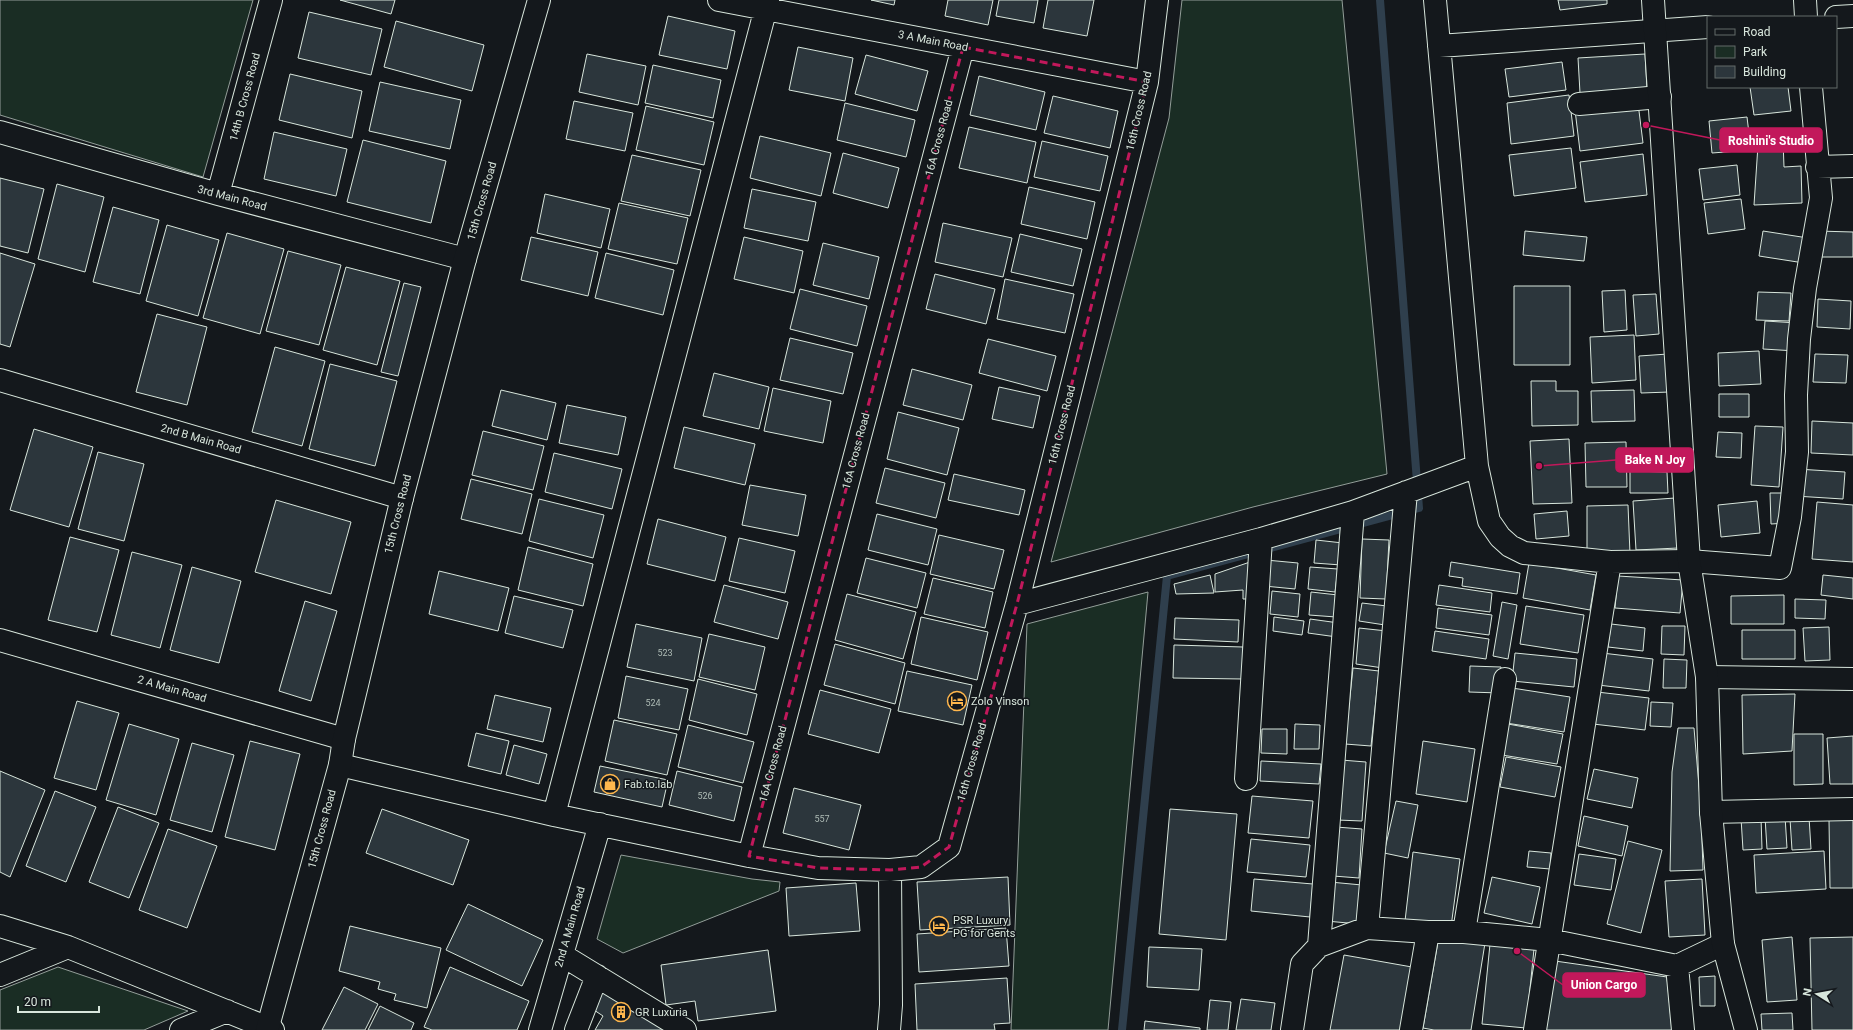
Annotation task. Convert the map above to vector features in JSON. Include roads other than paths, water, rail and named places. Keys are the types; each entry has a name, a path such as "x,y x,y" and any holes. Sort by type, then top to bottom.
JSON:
{"street":[{"name":"14th B Cross Road","path":"218,194 271,0"},
{"name":"15th Cross Road","path":"269,1029 340,765 344,738 402,498 466,259 539,0"},
{"name":"3 A Main Road","path":"719,0 767,4 963,47 1147,82"},
{"name":"16th Cross Road","path":"890,870 921,867 948,847 1017,604 1147,82 1157,0"},
{"path":"1435,0 1477,466 1489,521 1500,537 1510,546 1524,553 1610,562 1689,561 1780,568 1790,517 1797,452 1796,396 1799,339 1805,288 1821,198 1811,88"},
{"path":"1653,0 1689,561 1707,677 1711,812 1723,944 1746,1030"},
{"path":"1805,0 1806,16"},
{"path":"554,815 767,4"},
{"path":"1837,17 1853,16"},
{"path":"1439,46 1707,26"},
{"name":"16A Cross Road","path":"749,856 963,47"},
{"path":"1579,104 1660,97"},
{"name":"3rd Main Road","path":"0,132 218,194 466,259"},
{"path":"1817,167 1853,166"},
{"name":"2nd B Main Road","path":"0,380 402,498"},
{"path":"1017,604 1261,539 1353,512 1477,466"},
{"path":"1367,928 1406,492"},
{"path":"1319,946 1353,512"},
{"path":"1246,779 1261,539"},
{"path":"1535,1030 1610,562"},
{"name":"2 A Main Road","path":"0,640 344,738"},
{"path":"1707,677 1853,679"},
{"path":"1464,932 1505,679"},
{"path":"340,765 554,815 749,856 818,868 890,870 891,1005 889,1030"},
{"path":"1711,812 1853,809"},
{"name":"2nd A Main Road","path":"540,1030 600,824"},
{"path":"0,926 68,947 269,1029"},
{"path":"1292,1030 1302,964 1319,946 1367,928 1428,932 1464,932 1549,940 1677,966 1723,944"},
{"path":"1411,1030 1428,932"},
{"path":"0,975 68,947"},
{"path":"562,955 685,1030"},
{"path":"1677,966 1683,1030"},
{"path":"576,1030 597,976"},
{"path":"181,1030 227,1011"}],"waterway":[{"path":"1122,1030 1167,576 1419,508 1380,0"}],"place":[{"name":"Roshini's Studio","path":"1646,125"},
{"name":"Bake N Joy","path":"1539,466"},
{"name":"Zolo Vinson","path":"957,701"},
{"name":"Fab.to.lab","path":"610,784"},
{"name":"PSR Luxury PG for Gents","path":"939,926"},
{"name":"Union Cargo","path":"1517,951"},
{"name":"GR Luxuria","path":"621,1012"}]}
